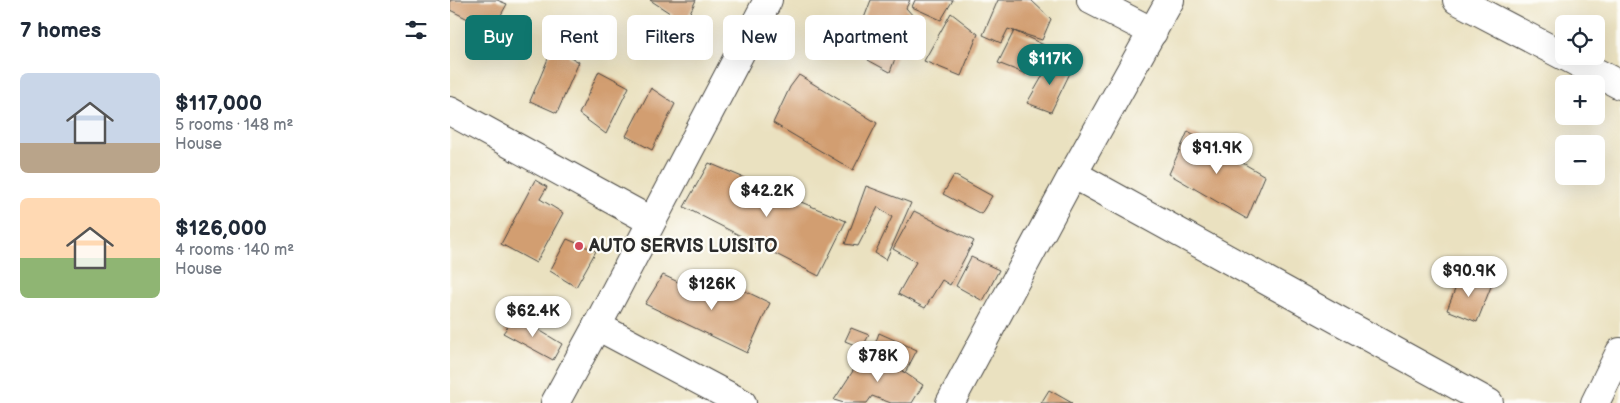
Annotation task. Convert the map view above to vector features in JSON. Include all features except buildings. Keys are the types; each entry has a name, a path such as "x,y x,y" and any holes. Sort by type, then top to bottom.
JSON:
{"street":[{"path":"555,403 768,0"},
{"path":"1091,0 1153,32"},
{"path":"950,403 1073,174 1170,0"},
{"path":"1457,0 1555,51"},
{"path":"1581,65 1620,85"},
{"path":"450,111 652,221"},
{"path":"1073,174 1489,403"},
{"path":"597,326 742,403"},
{"path":"1594,403 1620,352"}],"place":[{"name":"AUTO SERVIS LUISITO","path":"579,246"}]}
